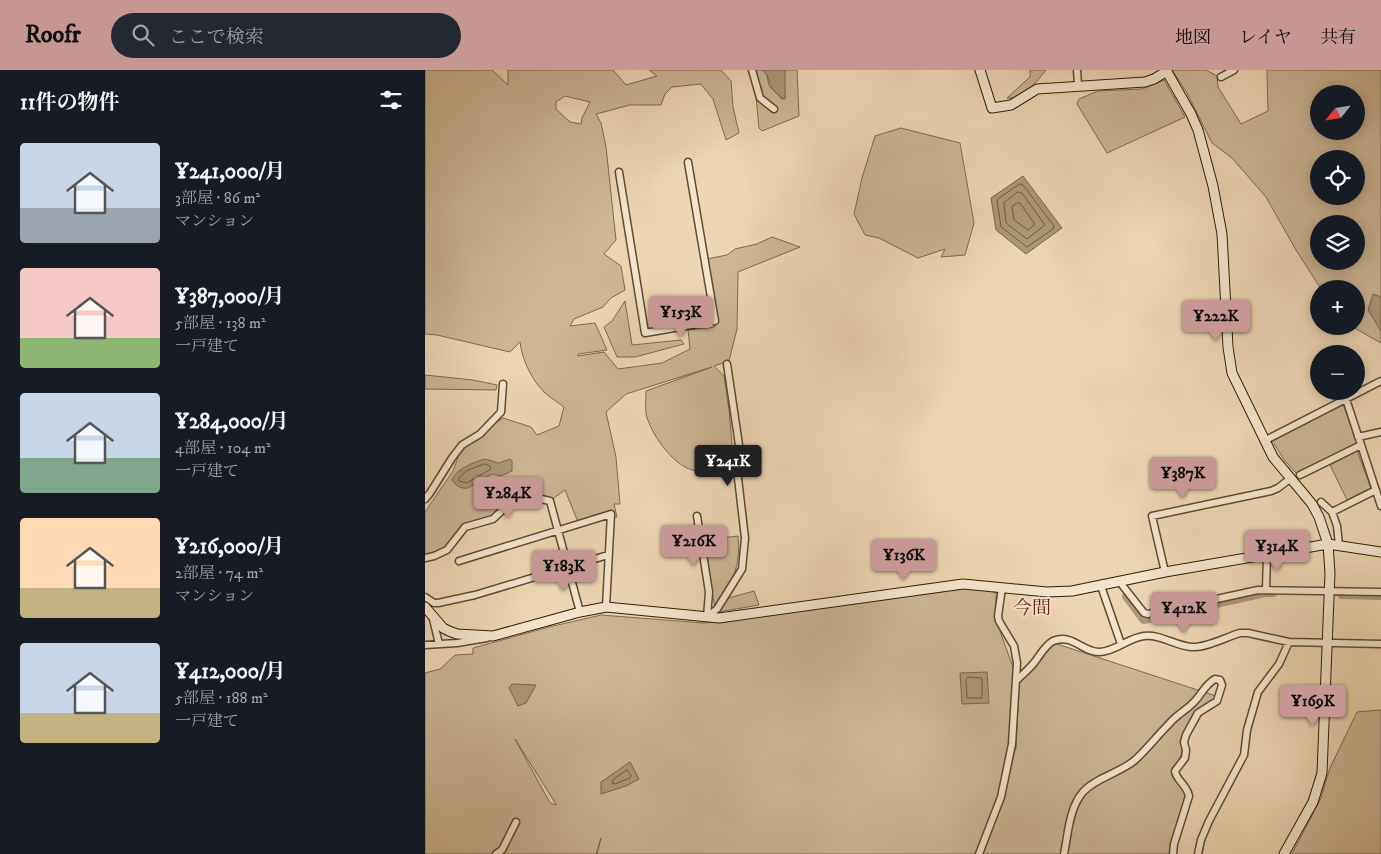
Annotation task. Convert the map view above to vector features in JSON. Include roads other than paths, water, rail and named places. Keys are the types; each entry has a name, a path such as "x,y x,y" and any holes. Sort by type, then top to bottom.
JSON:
{"street":[{"path":"752,70 761,98 774,109"},
{"path":"980,70 991,108 1011,105 1037,89 1145,82 1154,79 1166,71 1191,114 1206,156 1219,214 1232,373 1264,441 1277,462 1296,477 1312,504 1325,531 1328,544 1328,643 1322,773 1313,802 1284,854"},
{"path":"1077,70 1078,85"},
{"path":"1221,78 1234,70"},
{"path":"619,172 645,333 715,321 689,162"},
{"path":"707,617 717,609 742,569 745,538 736,460 739,446 727,364"},
{"path":"1365,390 1381,381"},
{"path":"425,499 462,445 481,434 501,412 503,384"},
{"path":"1264,441 1346,400 1381,506"},
{"path":"1358,438 1381,432"},
{"path":"1165,572 1152,516 1271,491 1361,445"},
{"path":"1332,512 1376,490"},
{"path":"425,558 447,550 465,527 493,519 509,504 524,497 539,497 550,501 580,612"},
{"path":"1321,502 1332,512 1337,526 1339,545"},
{"path":"459,561 611,514 606,607"},
{"path":"697,516 709,592 707,617"},
{"path":"425,645 473,641 580,612 606,607 622,607 719,618 963,584 1059,592 1328,544 1381,552"},
{"path":"425,597 438,604 475,595 608,555"},
{"path":"1266,589 1267,555"},
{"path":"1119,581 1144,613 1148,614 1266,589 1329,594 1381,592"},
{"path":"1101,586 1121,644"},
{"path":"979,854 998,805 1012,744 1017,680 1016,655 1014,646 999,622 998,616 1002,588"},
{"path":"425,607 443,628 449,631 457,634 493,636"},
{"path":"433,616 439,644"},
{"path":"1017,680 1032,666 1046,646 1064,638 1073,640 1093,651 1100,652 1134,638 1151,635 1195,647 1247,633 1289,642 1381,644"},
{"path":"1198,854 1201,840 1209,821 1244,755 1247,730 1258,692 1279,664 1289,642"},
{"path":"1064,854 1074,810 1083,792 1133,762 1150,746 1169,723 1195,701 1209,682 1215,679 1220,680 1222,684 1217,701 1198,713 1186,735 1184,742 1185,758 1175,771 1175,775 1188,789 1189,796 1174,844 1173,854"},
{"path":"496,854 502,850 516,822"}],"water":[{"path":"762,70 785,70 785,99 772,89 767,75"},
{"path":"1023,176 1062,228 1026,254 996,230 991,198"},
{"path":"1373,294 1381,297 1381,331 1368,310"},
{"path":"485,459 499,463 510,459 512,461 512,471 501,476 492,474 468,488 459,487 452,480 461,469"},
{"path":"987,672 989,703 962,704 960,673"},
{"path":"512,684 536,685 526,703 518,706 509,688"},
{"path":"630,762 639,779 626,786 601,794 601,782"}],"waterway":[{"path":"1127,596 1144,619 1265,592 1273,592"},
{"path":"1342,594 1381,595"}],"district":[{"name":"今間","path":"1032,608"}]}
